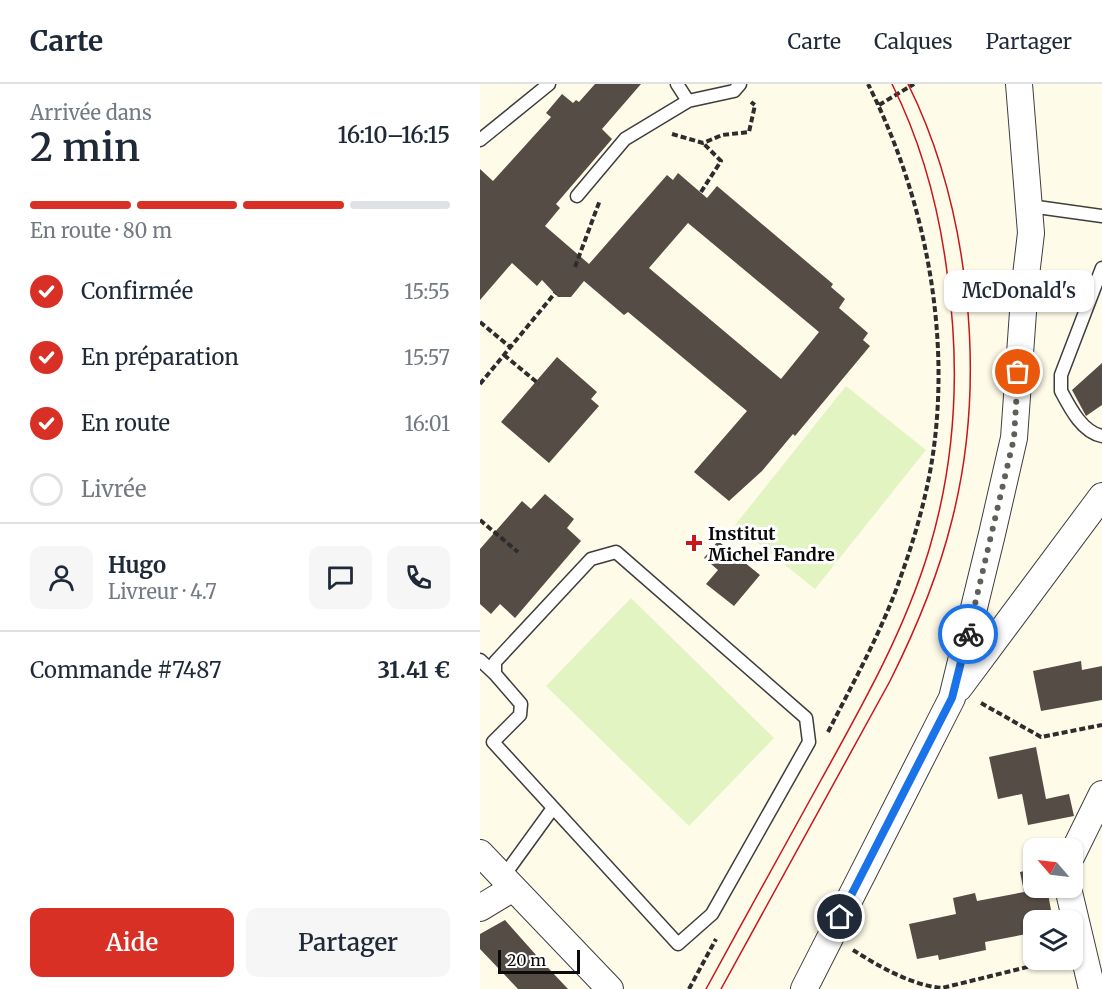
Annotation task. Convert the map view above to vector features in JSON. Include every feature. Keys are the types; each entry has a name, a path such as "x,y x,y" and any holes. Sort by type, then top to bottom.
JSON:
{"street":[{"path":"1006,84 1022,116"},
{"path":"952,698 1014,438 1031,233 1019,84"},
{"path":"804,989 952,698 1102,496"},
{"path":"1080,838 1102,794"},
{"path":"480,853 610,989"},
{"path":"480,908 508,882"},
{"path":"1070,898 1092,989"}],"lane":[{"path":"480,140 549,84"},
{"path":"677,84 688,101"},
{"path":"577,196 625,139 688,101 737,87"},
{"path":"1030,206 1102,216"},
{"path":"1102,268 1061,375 1060,384 1060,391 1085,428 1102,436"},
{"path":"480,660 521,704 520,715 493,742 678,944 712,914 809,742 806,718 616,552 591,559 495,662 495,674"},
{"path":"508,882 553,808"}],"path":[{"path":"824,739 865,659 900,578 916,530 926,488 933,454 936,413 938,377 936,335 923,237 911,190 892,134 868,84"},
{"path":"879,105 914,84"},
{"path":"703,143 722,135 749,132 755,105 737,87"},
{"path":"666,132 703,143 721,161 701,192"},
{"path":"575,267 599,204 604,163"},
{"path":"480,384 555,293"},
{"path":"480,322 510,347"},
{"path":"504,355 539,384"},
{"path":"480,520 518,552"},
{"path":"979,702 1041,737 1102,725"},
{"path":"689,989 719,933"},
{"path":"831,936 909,981 926,987 942,988 1023,968"}],"green space":[{"path":"846,386 926,450 815,589 735,525"},
{"path":"631,598 774,738 689,826 546,686"}],"building":[{"path":"595,84 641,84 602,129 612,139 556,204 560,208 545,226 589,264 667,175 673,180 678,173 707,198 717,186 833,284 831,287 845,299 839,308 868,333 863,340 870,346 795,436 793,434 762,471 729,501 694,472 747,411 628,312 624,315 584,281 571,297 558,297 542,280 537,286 512,263 480,300 480,169 493,181 551,117 546,113 562,94 573,103 576,100 579,102","holes":["688,223 819,332 781,379 649,268"]},
{"path":"557,357 597,392 591,399 599,406 549,463 501,422"},
{"path":"1102,363 1102,405 1086,416 1072,390"},
{"path":"545,494 574,519 567,528 581,541 515,618 500,604 491,614 480,604 480,549 522,501 531,509"},
{"path":"718,541 760,575 734,606 706,584 718,570 704,558"},
{"path":"1081,661 1082,670 1102,666 1102,700 1041,711 1033,671"},
{"path":"1036,747 1046,799 1069,794 1074,816 1028,825 1022,794 998,799 989,757"},
{"path":"1023,871 1023,887 1020,872"},
{"path":"1023,892 1023,898 1049,898 1051,910 1023,910 1023,935 985,942 986,950 939,960 938,955 917,959 909,924 956,914 953,898 975,893 977,901"},
{"path":"505,920 568,989 518,989 480,949 480,934"}],"tram line":[{"path":"706,989 852,724 895,639 929,550 945,484 950,450 954,382 952,314 945,255 929,180 913,131 892,84"},
{"path":"721,989 890,681 909,642 940,562 963,467 969,412 970,355 967,298 959,242 946,186 929,134 908,84"}],"way so far":[{"path":"968,634 1014,438 1018,372"}],"place":[{"name":"McDonald's","path":"1018,372"},
{"name":"Institut Michel Fandre","path":"694,543"}],"route":[{"path":"840,917 952,698 968,634"}]}
